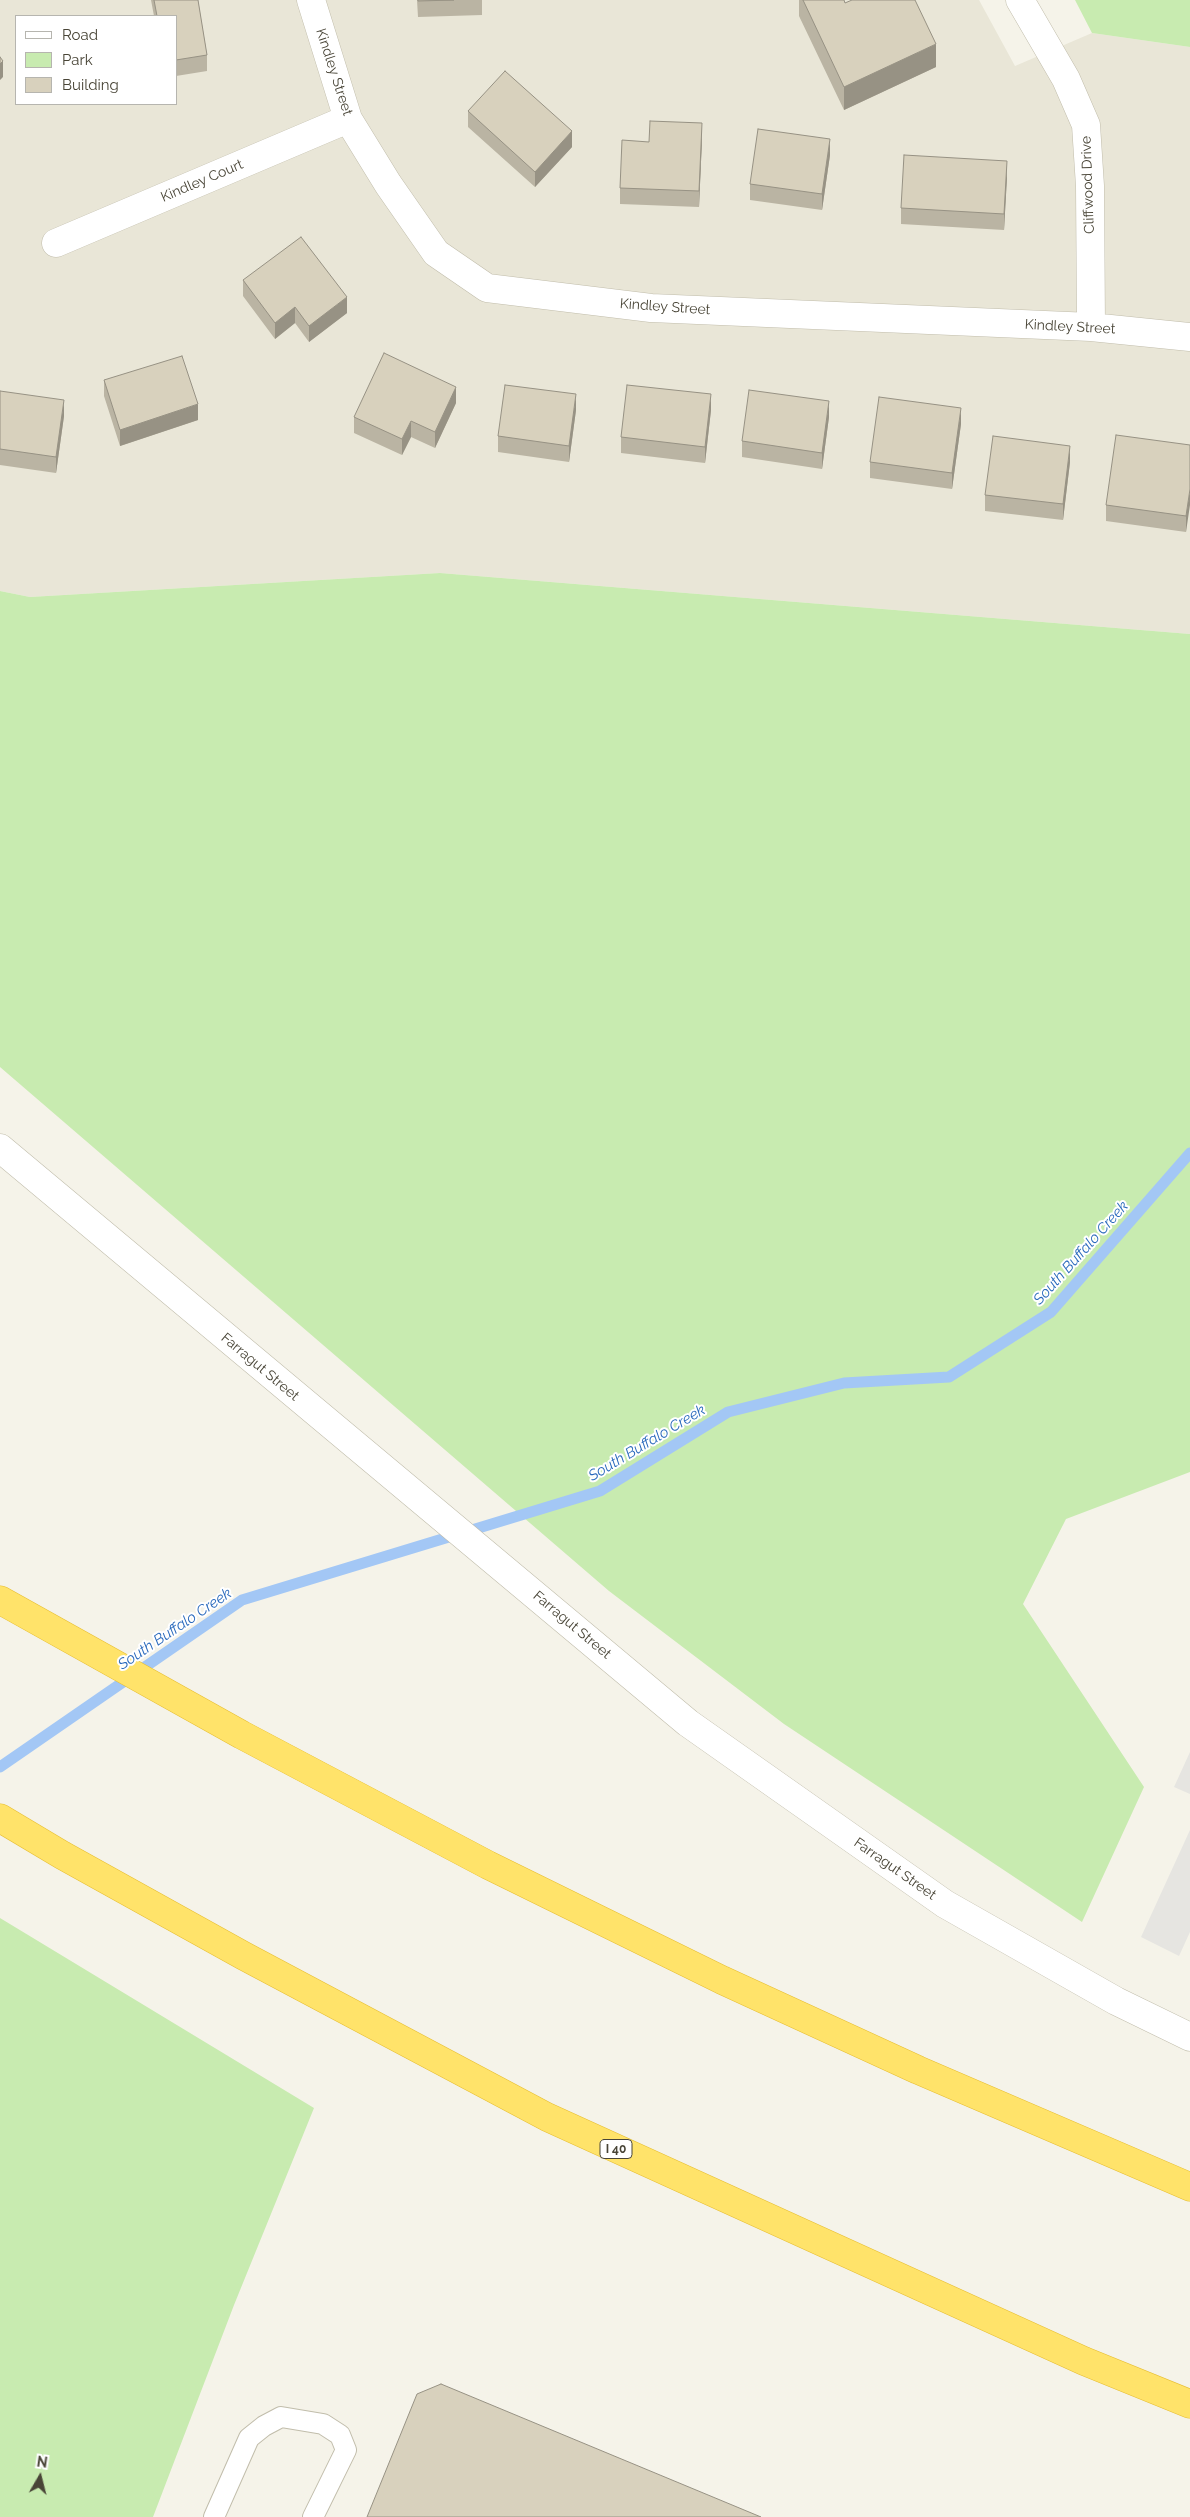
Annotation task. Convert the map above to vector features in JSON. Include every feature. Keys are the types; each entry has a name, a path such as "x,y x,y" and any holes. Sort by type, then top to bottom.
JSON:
{"highway":[{"path":"0,1600 242,1735 488,1865 722,1980 918,2070 1190,2187"},
{"name":"I 40","path":"0,1818 62,1855 244,1956 547,2117 1066,2353 1190,2404"}],"street":[{"name":"Kindley Street","path":"311,0 348,119 388,184 436,253 487,288 651,308 1091,327 1190,337"},
{"name":"Cliffwood Drive","path":"1020,0 1066,79 1086,125 1090,186 1091,327"},
{"name":"Kindley Court","path":"56,243 348,119"},
{"name":"Farragut Street","path":"0,1148 688,1723 945,1904 1116,2001 1190,2037"}],"lane":[{"path":"214,2517 249,2438 264,2426 281,2417 323,2424 340,2436 346,2450 313,2517"}],"shaded area":[{"path":"0,0 979,0 1015,66 1092,33 1190,47 1190,634 440,573 30,597 0,591"},
{"path":"1190,1752 1190,1794 1174,1787"},
{"path":"1190,1830 1190,1932 1179,1956 1141,1937"}],"green space":[{"path":"1075,0 1190,0 1190,47 1092,33"},
{"path":"440,573 1190,634 1190,1472 1066,1519 1023,1604 1144,1787 1082,1922 784,1724 609,1591 0,1067 0,591 30,597"},
{"path":"0,1918 314,2108 234,2305 153,2517 0,2517"}],"building":[{"path":"154,0 198,0 207,55 178,60 178,15 157,15"},
{"path":"418,0 454,0 418,1"},
{"path":"803,0 844,0 845,3 852,0 915,0 936,44 844,87"},
{"path":"505,71 572,131 535,172 468,111"},
{"path":"650,121 702,123 699,191 620,188 622,140 649,142"},
{"path":"758,129 830,139 822,194 750,184"},
{"path":"904,155 1007,161 1004,214 901,208"},
{"path":"301,237 347,297 309,326 295,307 275,323 243,280"},
{"path":"384,353 456,387 435,432 411,421 402,439 354,417"},
{"path":"182,356 198,404 120,430 104,380"},
{"path":"505,385 576,394 569,446 498,436"},
{"path":"627,385 711,394 705,447 621,437"},
{"path":"749,390 829,401 822,453 742,441"},
{"path":"0,391 64,400 56,457 0,449"},
{"path":"879,397 961,408 952,473 870,462"},
{"path":"1116,435 1190,445 1190,489 1186,516 1106,505"},
{"path":"993,436 1070,446 1063,504 985,495"},
{"path":"441,2384 761,2517 367,2517 417,2394"}],"waterway":[{"name":"South Buffalo Creek","path":"0,1767 242,1600 600,1491 728,1412 844,1383 949,1377 1051,1312 1190,1153"}]}
